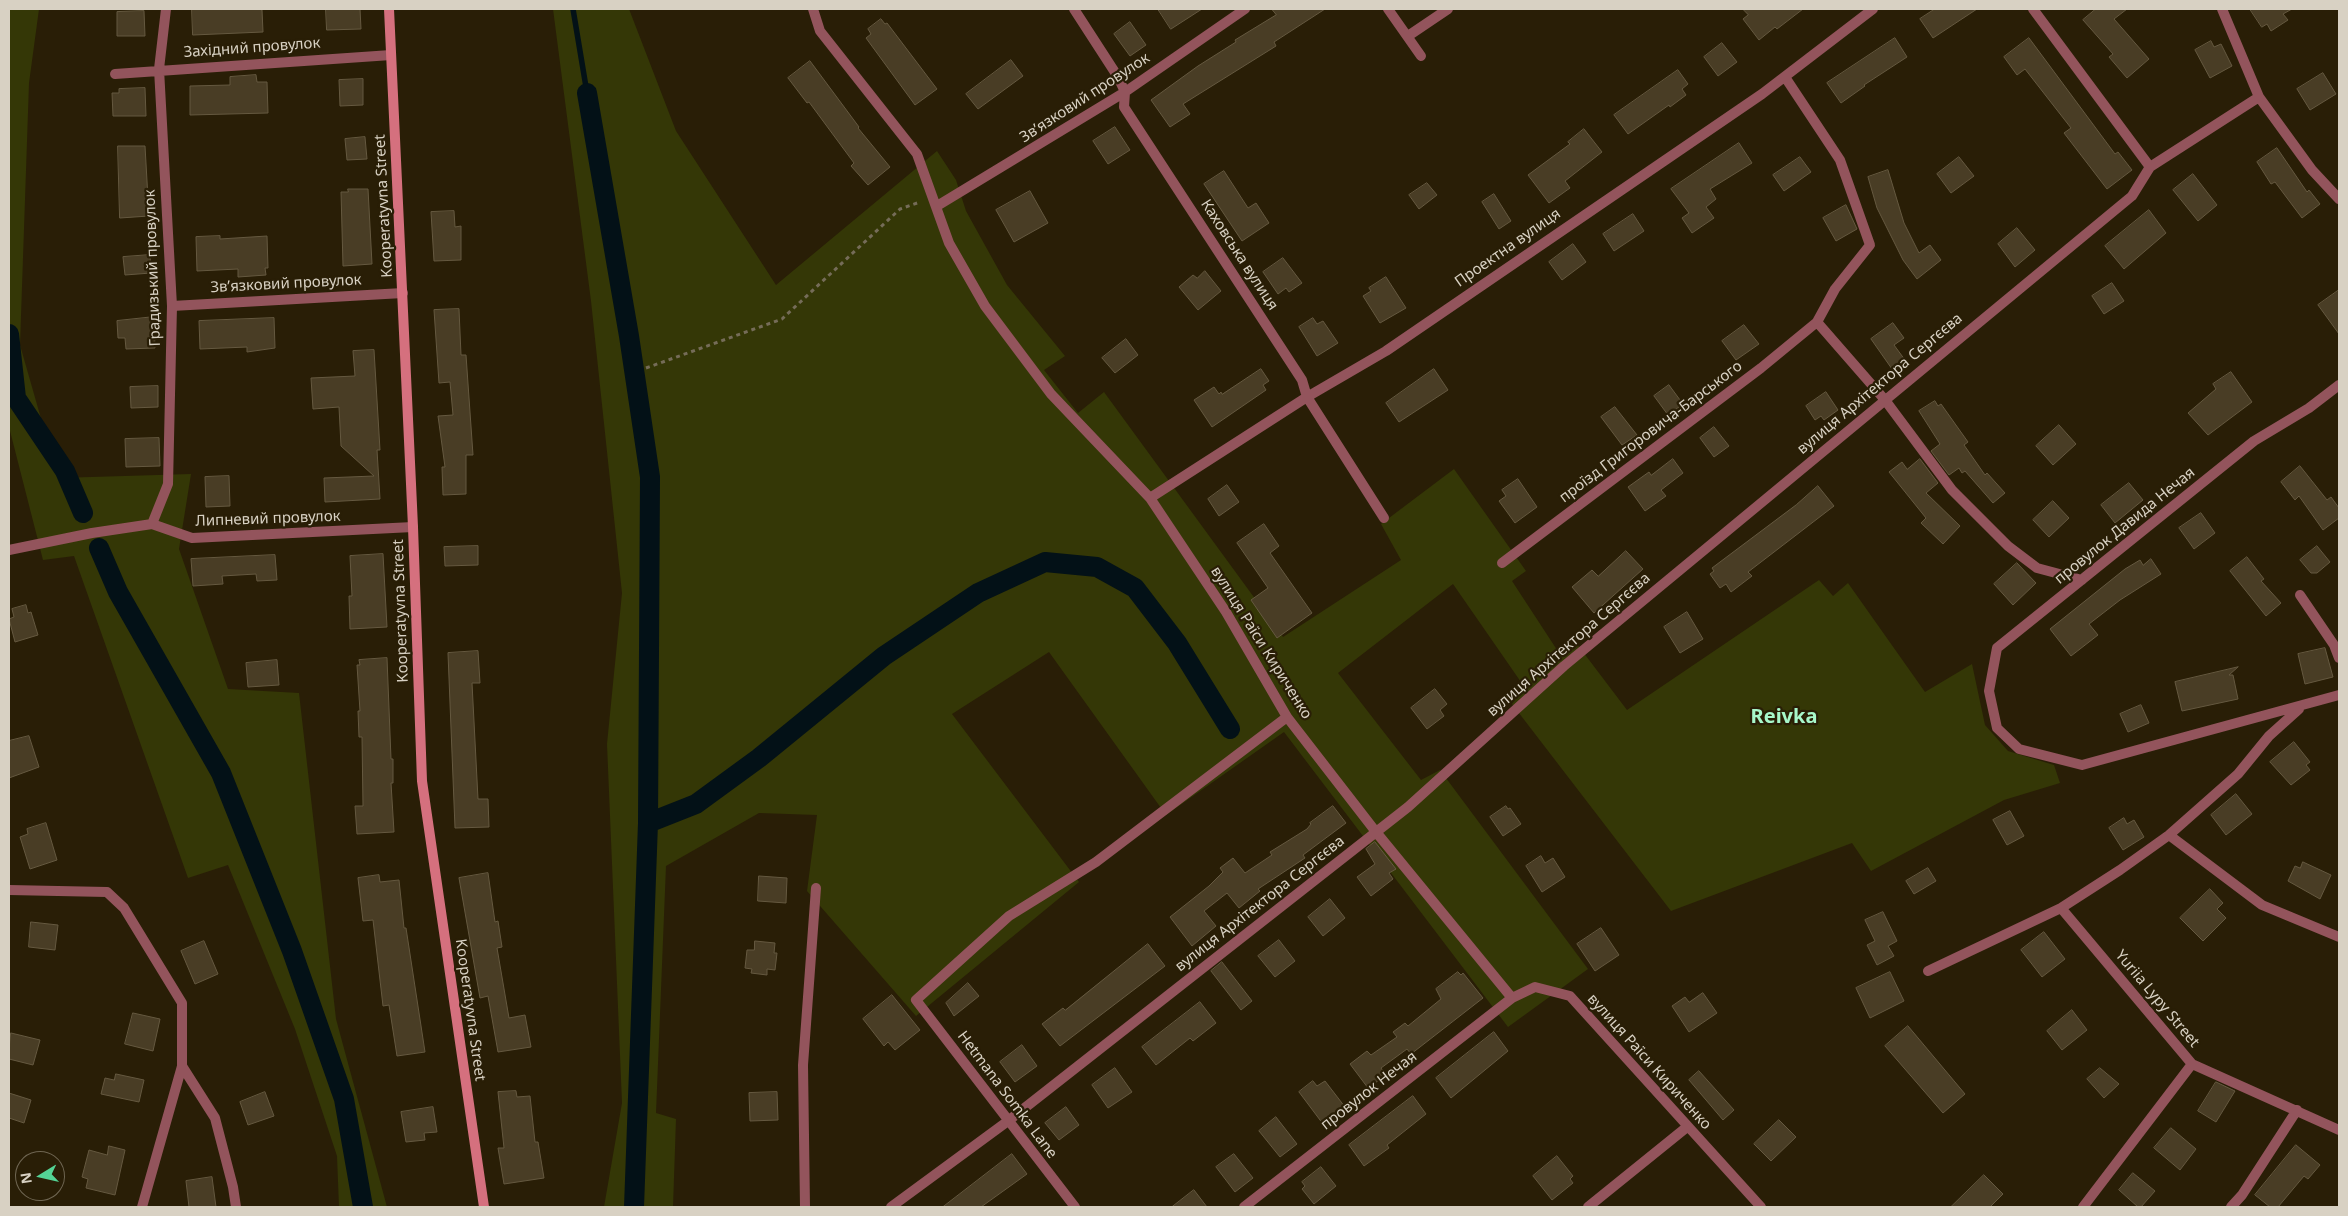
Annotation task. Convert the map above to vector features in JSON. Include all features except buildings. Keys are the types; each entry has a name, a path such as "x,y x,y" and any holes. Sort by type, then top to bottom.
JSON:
{"street":[{"name":"Градизький провулок","path":"152,524 168,484 172,306 160,69 166,9"},
{"name":"Kooperatyvna Street","path":"389,9 403,293 422,781 484,1207"},
{"name":"вулиця Раїси Кириченко","path":"813,9 820,31 917,154 949,243 985,306 1051,394 1150,498 1226,612 1286,718 1376,832 1512,998 1535,987 1570,996 1761,1207"},
{"name":"Каховська вулиця","path":"1074,9 1118,77 1125,92 1124,107 1302,380 1307,397 1384,518"},
{"name":"Звʼязковий провулок","path":"937,206 1125,92 1245,9"},
{"path":"1388,9 1421,56"},
{"path":"1408,36 1448,9"},
{"name":"Проектна вулиця","path":"1150,498 1307,397 1386,351 1784,77 1873,9"},
{"path":"2033,9 2150,167"},
{"path":"2222,9 2259,97 2312,170 2339,199"},
{"name":"Західний провулок","path":"115,74 160,69 392,55"},
{"path":"1784,77 1840,160 1870,244 1835,289 1817,322 1884,400 1952,490 2008,546 2037,568 2082,580"},
{"name":"вулиця Архітектора Сергєєва","path":"891,1207 1008,1121 1408,807 1564,666 2132,196 2150,167 2259,97"},
{"name":"Звʼязковий провулок","path":"172,306 403,293"},
{"name":"проїзд Григоровича-Барського","path":"1502,563 1761,368 1817,322"},
{"name":"провулок Давида Нечая","path":"2302,707 2203,731 2082,765 2019,748 1997,728 1989,691 1997,648 2254,441 2309,408 2339,385"},
{"name":"Липневий провулок","path":"9,550 92,533 152,524 192,538 413,527"},
{"path":"2300,595 2334,645 2339,658"},
{"path":"1928,971 2062,908 2094,889 2169,835 2238,774 2268,736 2302,707 2339,695"},
{"name":"Hetmana Somka Lane","path":"1075,1207 916,1000 1009,916 1096,862 1286,718"},
{"path":"2169,835 2262,905 2339,937"},
{"path":"805,1207 803,1065 816,888"},
{"path":"9,890 107,892 124,908 182,1004 182,1066 142,1207"},
{"name":"Yuriia Lypy Street","path":"2062,908 2192,1064 2082,1207"},
{"name":"провулок Нечая","path":"1244,1207 1512,998"},
{"path":"2192,1064 2339,1130"},
{"path":"182,1066 215,1118 233,1187 236,1207"},
{"path":"2231,1207 2242,1195 2297,1110"},
{"path":"1588,1207 1687,1127"}],"path":[{"path":"646,368 782,319 900,209 921,202 937,206"}],"shaded area":[{"path":"9,9 39,9 29,83 20,345 58,478 191,474 179,549 228,689 299,693 336,1019 387,1207 339,1207 337,1156 295,1029 228,865 188,878 74,556 43,560 9,427"},
{"path":"553,9 629,9 676,131 776,285 937,151 956,180 966,211 1007,285 1065,356 1044,370 1078,413 1104,392 1283,637 1401,560 1381,524 1454,469 1526,571 1512,581 1561,656 1577,644 1627,710 1819,580 1833,596 1848,583 1925,692 1972,664 1985,725 2008,751 2054,765 2060,783 2004,800 1871,871 1852,843 1671,911 1512,704 1523,685 1453,584 1338,673 1421,780 1440,770 1588,969 1508,1027 1284,732 1166,815 1049,652 952,714 1079,882 916,1016 807,891 817,815 759,813 666,866 656,1113 676,1119 673,1207 604,1207 622,1103 607,744 622,593 591,301"}],"waterway":[{"path":"573,9 587,93"},
{"path":"587,93 629,336 650,477 648,823 634,1207"},
{"path":"9,334 16,398 65,471 83,513"},
{"path":"99,548 118,592 221,773 292,951 344,1099 363,1207"},
{"path":"648,823 696,804 759,758 884,656 978,593 1045,562 1097,567 1135,588 1177,643 1230,729"}],"district":[{"name":"Reivka","path":"1784,717"}]}
